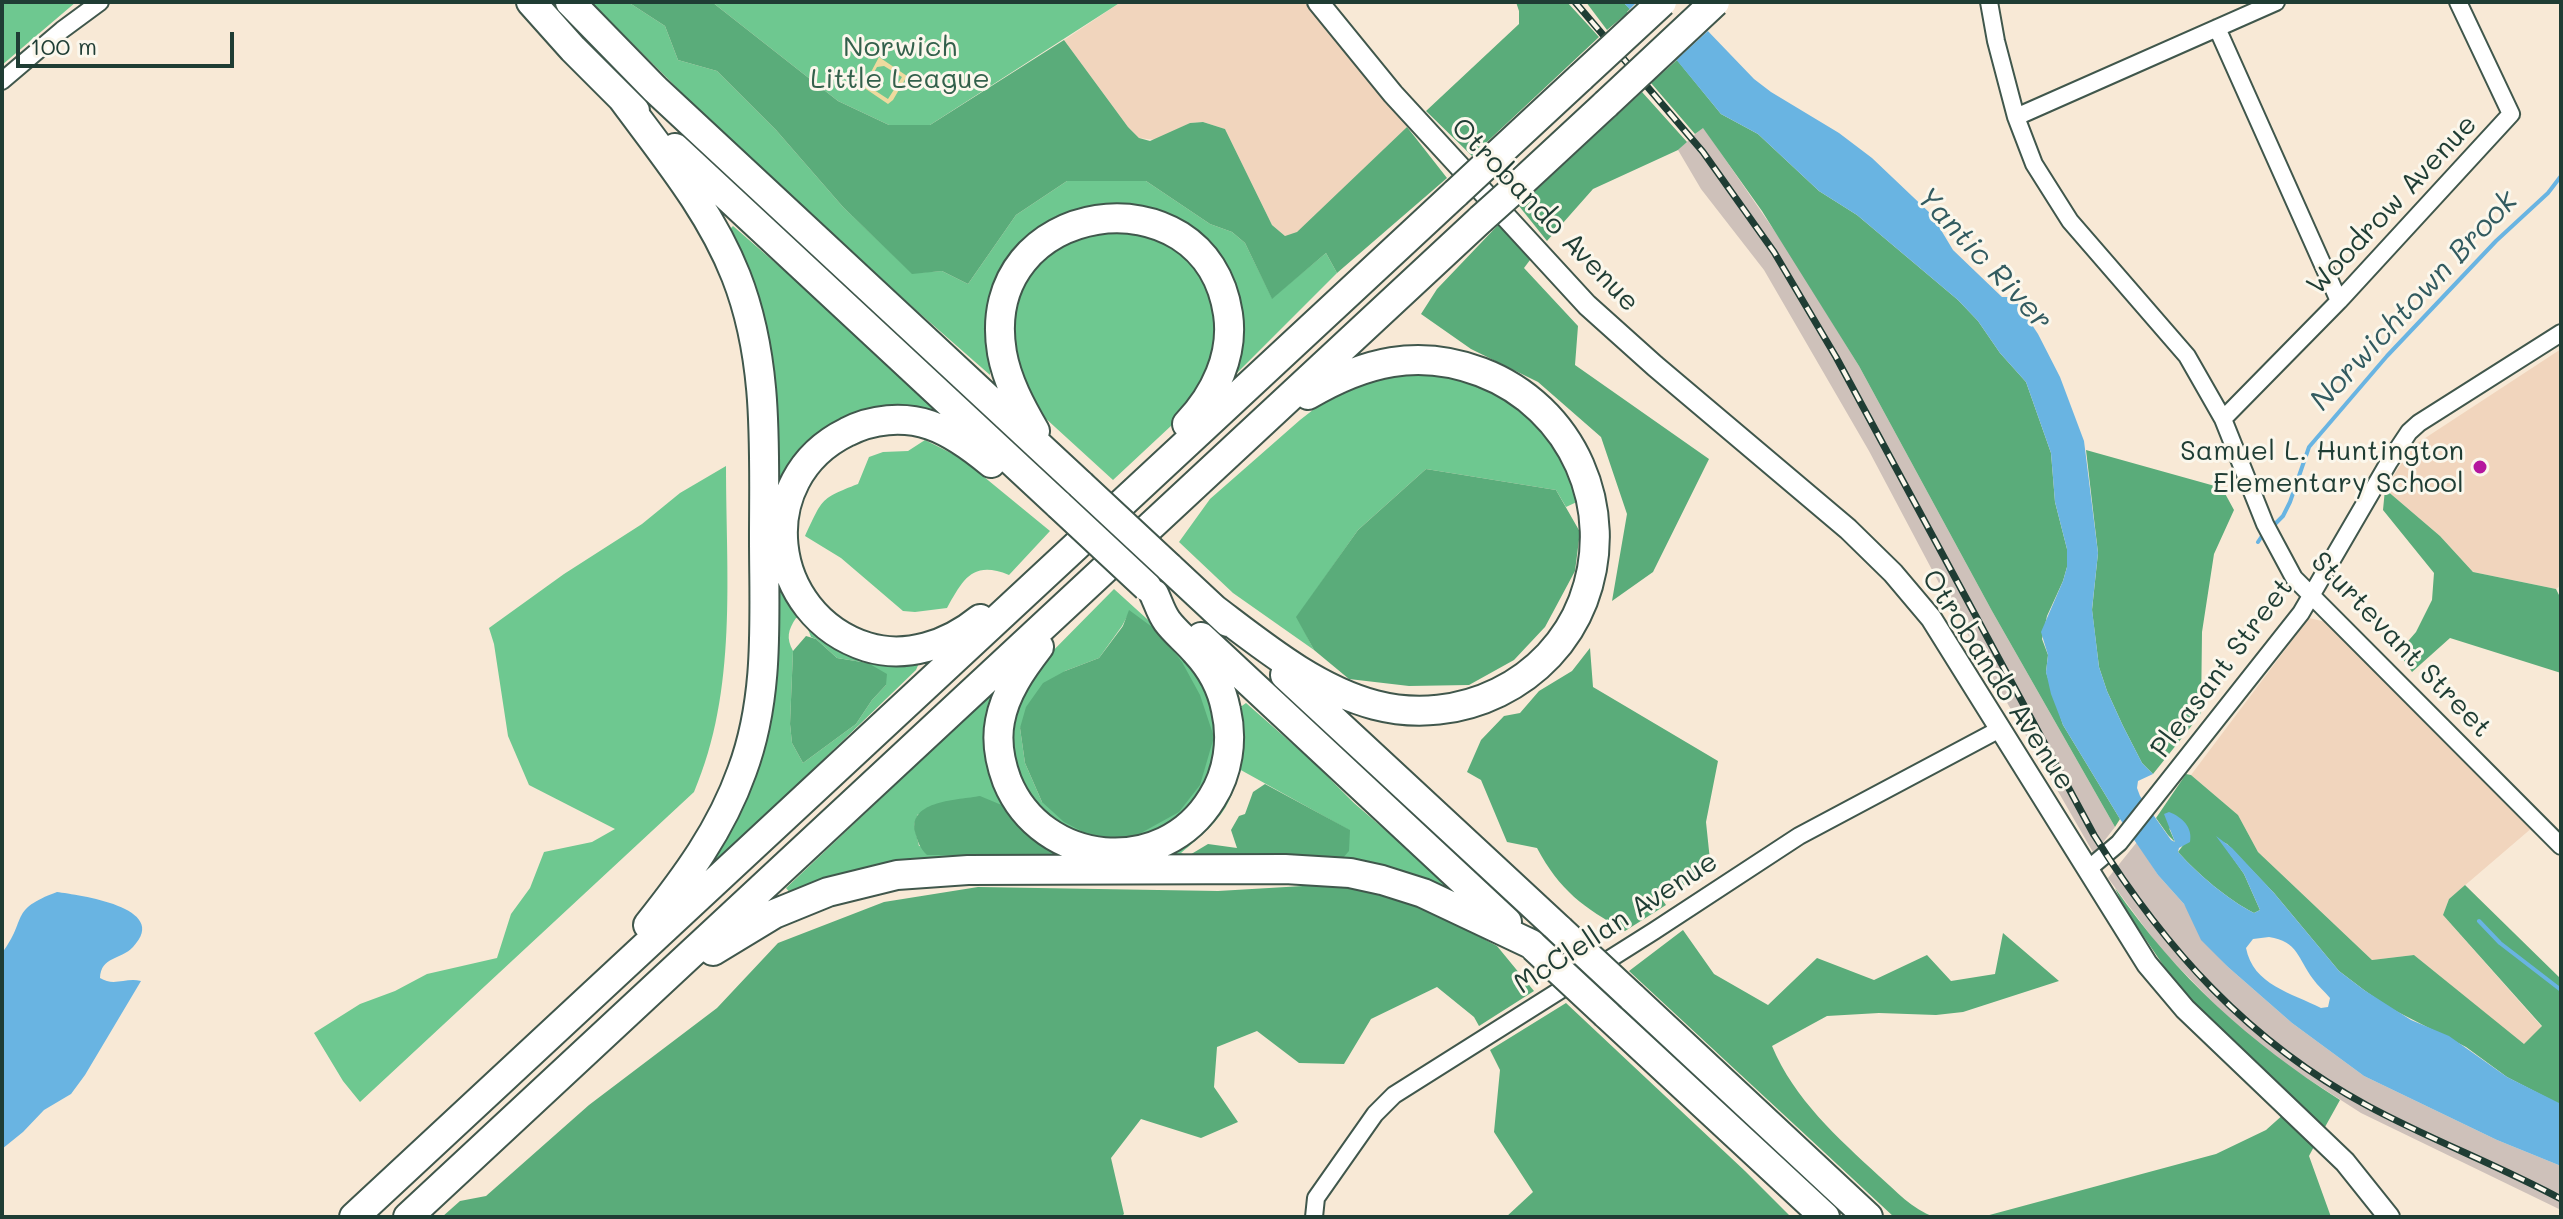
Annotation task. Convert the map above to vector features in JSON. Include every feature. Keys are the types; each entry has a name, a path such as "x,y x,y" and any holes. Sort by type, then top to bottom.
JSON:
{"highway":[{"path":"531,2 622,98 1825,1217"},
{"path":"570,2 655,89 1868,1217"},
{"path":"354,1217 1662,2"},
{"path":"408,1217 1715,2"},
{"path":"598,990 691,869 722,820 750,747 760,708 764,659 764,404 753,326 736,275 707,217 622,98"},
{"path":"1050,456 1019,401 1002,353 1001,317 1013,279 1037,247 1070,226 1108,218 1153,224 1186,242 1209,266 1227,307 1229,334 1225,362 1212,391 1166,445 1141,485"},
{"path":"1214,609 1278,656 1338,691 1387,708 1431,711 1485,699 1527,675 1566,633 1583,602 1591,574 1594,546 1592,511 1588,487 1573,448 1538,406 1514,388 1486,374 1438,361 1395,362 1367,367 1321,388 1257,428"},
{"path":"1032,588 997,606 962,632 938,643 906,652 876,649 851,641 820,621 808,607 787,567 782,523 785,507 795,482 815,454 844,433 862,425 886,421 933,426 967,443 994,465 1053,499"},
{"path":"1090,583 1016,679 1003,708 998,741 1006,778 1016,799 1032,820 1061,841 1114,853 1137,851 1155,845 1179,833 1195,820 1215,794 1229,745 1229,725 1222,696 1208,667 1167,621 1150,590"},
{"path":"649,993 735,936 787,908 864,881 933,871 1285,869 1350,873 1423,893 1533,946"}],"street":[{"path":"2,81 100,2"},
{"name":"Otrobando Avenue","path":"1318,2 1393,94 1587,305 1848,529 1893,573 1931,618 2147,964 2185,1009 2345,1162 2389,1217"},
{"name":"Sturtevant Street","path":"1989,2 2016,117 2034,164 2070,221 2187,356 2223,419 2268,530 2294,578 2561,846"},
{"path":"2016,117 2276,2"},
{"name":"Woodrow Avenue","path":"2223,419 2339,301 2511,114 2458,2"},
{"path":"2217,28 2339,301"},
{"name":"Pleasant Street","path":"2087,870 2107,855 2125,835 2294,623 2409,432 2561,333"},
{"name":"McClellan Avenue","path":"1314,1217 1316,1198 1375,1114 1394,1095 1799,836 2000,729"}],"shaded area":[{"path":"1121,2 1310,2 1407,127 1297,233 1285,236 1272,225 1225,129 1203,122 1190,123 1156,140 1139,138 1064,40"},
{"path":"1703,127 1787,249 1859,366 1992,611 2115,827 2094,854 1764,270 1701,189 1678,150"},
{"name":"Samuel L. Huntington Elementary School","path":"2561,349 2561,585 2556,589 2473,572 2440,536 2385,489 2413,446"},
{"path":"2309,618 2326,622 2533,827 2449,899 2443,915 2542,1027 2524,1045 2414,955 2372,960 2258,852 2238,815 2191,775"},
{"path":"2137,842 2158,875 2184,904 2216,954 2292,1023 2364,1076 2497,1140 2561,1166 2561,1210 2361,1113 2277,1059 2229,1019 2160,948 2108,878"}],"green space":[{"path":"2,2 76,2 2,65"},
{"path":"591,2 628,2 665,26 678,60 717,71 776,130 843,207 912,273 942,271 968,284 1016,215 1067,181 1146,181 1210,224 1232,232 1245,243 1272,298 1326,253 1337,273 1230,380 1238,332 1183,231 1047,226 992,341 990,375 697,108"},
{"path":"628,2 712,2 838,101 889,125 930,125 1064,40 1139,138 1150,141 1190,123 1203,122 1225,129 1272,225 1285,236 1297,232 1407,127 1447,178 1337,273 1326,253 1272,299 1245,243 1232,232 1210,224 1146,181 1067,181 1016,215 968,284 942,271 912,274 843,207 776,130 717,71 678,60 665,26"},
{"name":"Norwich Little League","path":"712,2 1121,2 930,125 889,125 838,101"},
{"path":"1516,2 1567,2 1599,37 1472,156 1426,111 1519,24"},
{"path":"1586,2 1623,2 1631,10 1607,30"},
{"path":"1677,60 1721,114 1758,134 1819,191 1857,215 1958,300 2026,382 2051,453 2055,502 2067,549 2067,567 2047,616 2042,639 2048,655 2046,672 2063,725 2120,819 2115,827 1992,611 1859,366 1762,211 1703,128 1695,134 1651,83"},
{"path":"1642,92 1687,142 1678,150 1593,189 1547,241 1519,206"},
{"path":"1499,224 1530,260 1524,268 1578,326 1575,365 1709,459 1653,572 1612,601 1627,514 1601,437 1538,382 1471,349 1421,314 1437,289"},
{"path":"733,226 826,307 944,418 846,424 774,520 729,230"},
{"path":"1115,226 1183,251 1215,296 1220,351 1187,411 1113,480 1032,406 1012,347 1011,321 1026,278 1065,240"},
{"path":"1445,372 1508,394 1560,443 1581,500 1566,507 1556,490 1426,469 1358,530 1297,617 1314,650 1233,593 1179,542 1210,499 1336,392 1375,375"},
{"path":"925,440 961,458 1050,531 1009,575 977,571 964,581 947,608 903,611 841,558 805,536 815,514 829,497 858,484 869,457 883,452 908,451"},
{"path":"2086,450 2222,488 2234,510 2214,554 2202,632 2201,714 2153,774 2142,763 2123,726 2099,667 2092,610 2098,553"},
{"path":"726,466 727,590 723,673 718,713 694,792 360,1102 343,1081 314,1033 360,1004 395,991 427,974 497,958 511,914 530,888 544,852 592,842 615,829 529,785 508,736 489,628 564,574 642,524 680,493"},
{"path":"1426,469 1556,490 1580,532 1575,571 1545,627 1514,660 1469,685 1409,686 1349,679 1314,650 1296,617 1358,530"},
{"path":"2385,489 2440,536 2473,572 2556,589 2561,599 2561,673 2450,638 2412,672 2403,659 2403,647 2416,632 2432,600 2434,573 2383,510"},
{"path":"771,555 800,610 919,663 916,670 713,866 706,868 735,807","holes":["796,618 804,619 811,637 837,658 868,663 886,685 856,724 803,763 792,743 793,651 789,638"]},
{"path":"1114,589 1179,648 1205,683 1217,743 1210,779 1190,809 1133,845 1074,838 1033,806 1012,766 1008,730 1019,694 1037,667","holes":["1130,611 1042,802 1025,763 1020,728 1065,671 1099,658"]},
{"path":"1129,610 1159,632 1182,662 1200,695 1214,737 1200,785 1179,812 1132,838 1093,837 1064,822 1042,802 1025,763 1020,728 1026,707 1043,683 1099,658 1123,626"},
{"path":"806,636 816,639 837,658 868,663 887,674 886,685 856,724 803,763 792,743 790,724 793,651"},
{"path":"1590,648 1593,687 1718,761 1706,822 1711,870 1661,898 1666,905 1625,931 1574,897 1555,876 1537,848 1507,842 1481,780 1467,772 1481,740 1504,716 1520,713 1539,691 1572,671"},
{"path":"997,689 990,759 1084,854 791,894 786,888","holes":["918,814 1028,859 919,846 914,825"]},
{"path":"1246,703 1458,893 1142,857 1188,838 1239,708","holes":["1239,769 1349,830 1329,862 1267,853 1210,857 1181,853 1223,812"]},
{"path":"2186,774 2238,815 2258,852 2372,960 2414,955 2524,1044 2542,1026 2443,915 2449,899 2465,885 2561,979 2561,1105 2507,1077 2466,1047 2388,1007 2339,971 2274,893 2227,844 2221,841 2244,874 2260,910 2254,913 2204,878 2178,852 2184,844 2169,828 2175,842 2156,818"},
{"path":"1265,784 1350,830 1349,851 1342,859 1329,862 1257,853 1188,856 1208,844 1237,848 1231,830 1239,816 1245,814 1253,792"},
{"path":"980,796 1004,806 1072,860 1028,859 1010,855 927,855 915,832 919,813 937,804"},
{"path":"1337,884 1414,902 1497,946 1534,991 1479,1026 1474,1017 1437,987 1371,1019 1344,1064 1299,1063 1257,1031 1217,1047 1214,1087 1238,1122 1201,1138 1141,1119 1111,1158 1124,1214 1121,1217 442,1217 460,1201 486,1196 589,1105 717,1008 778,943 884,902 978,887 1218,891"},
{"path":"2115,888 2164,951 2217,1006 2275,1055 2340,1100 2325,1127 2178,987 2123,906"},
{"path":"1683,930 1714,974 1768,1005 1817,958 1874,980 1927,955 1951,981 1995,974 2003,933 2059,981 1963,1012 1827,1016 1772,1046 1792,1083 1833,1132 1905,1199 1934,1217 1894,1217 1629,971"},
{"path":"1566,1003 1791,1217 1506,1217 1533,1192 1494,1132 1500,1070 1490,1050"},
{"path":"2285,1113 2318,1139 2309,1156 2331,1217 1982,1217 2216,1154 2266,1130"}],"sand":[{"path":"879,57 907,76 888,104 863,87","holes":["884,66 902,77 888,99 868,83 877,67"]}],"water":[{"path":"1623,2 1680,2 1754,79 1839,133 1872,158 1932,215 1953,250 2002,297 2017,302 2060,377 2084,441 2098,553 2092,609 2099,667 2123,726 2142,763 2153,774 2138,781 2140,796 2171,840 2175,842 2164,814 2169,812 2186,823 2190,842 2179,848 2178,852 2224,894 2254,913 2260,910 2244,874 2216,836 2232,848 2274,893 2339,971 2411,1020 2449,1036 2507,1077 2561,1104 2561,1166 2497,1140 2364,1076 2292,1023 2201,940 2184,904 2158,875 2120,819 2063,725 2051,694 2046,672 2048,655 2041,632 2063,581 2067,549 2055,502 2051,453 2026,382 1958,300 1857,215 1819,191 1758,134 1721,114 1670,52","holes":["2253,939 2279,939 2292,947 2330,998 2328,1007 2321,1008 2286,992 2257,971 2246,948"]},
{"path":"57,892 118,906 141,922 142,933 133,947 108,962 100,978 110,982 141,981 71,1094 44,1110 2,1149 2,953 25,910"}],"pier":[{"path":"1637,2 1686,2 1710,29 1674,62 1627,12"}],"waterway":[{"name":"Norwichtown Brook","path":"2271,528 2283,516 2290,502 2309,447 2387,356 2496,241 2548,193 2561,176"},
{"name":"Norwichtown Brook","path":"2258,542 2264,533"},
{"name":"Norwichtown Brook","path":"2479,921 2500,943 2561,990"}],"railway":[{"path":"1575,2 1703,152 1774,252 1836,357 2094,835 2121,877 2181,954 2248,1022 2325,1081 2368,1106 2561,1199"}],"place":[{"name":"Samuel L. Huntington Elementary School","path":"2480,467"}],"water label":[{"name":"Yantic River","path":"1984,259"}]}
